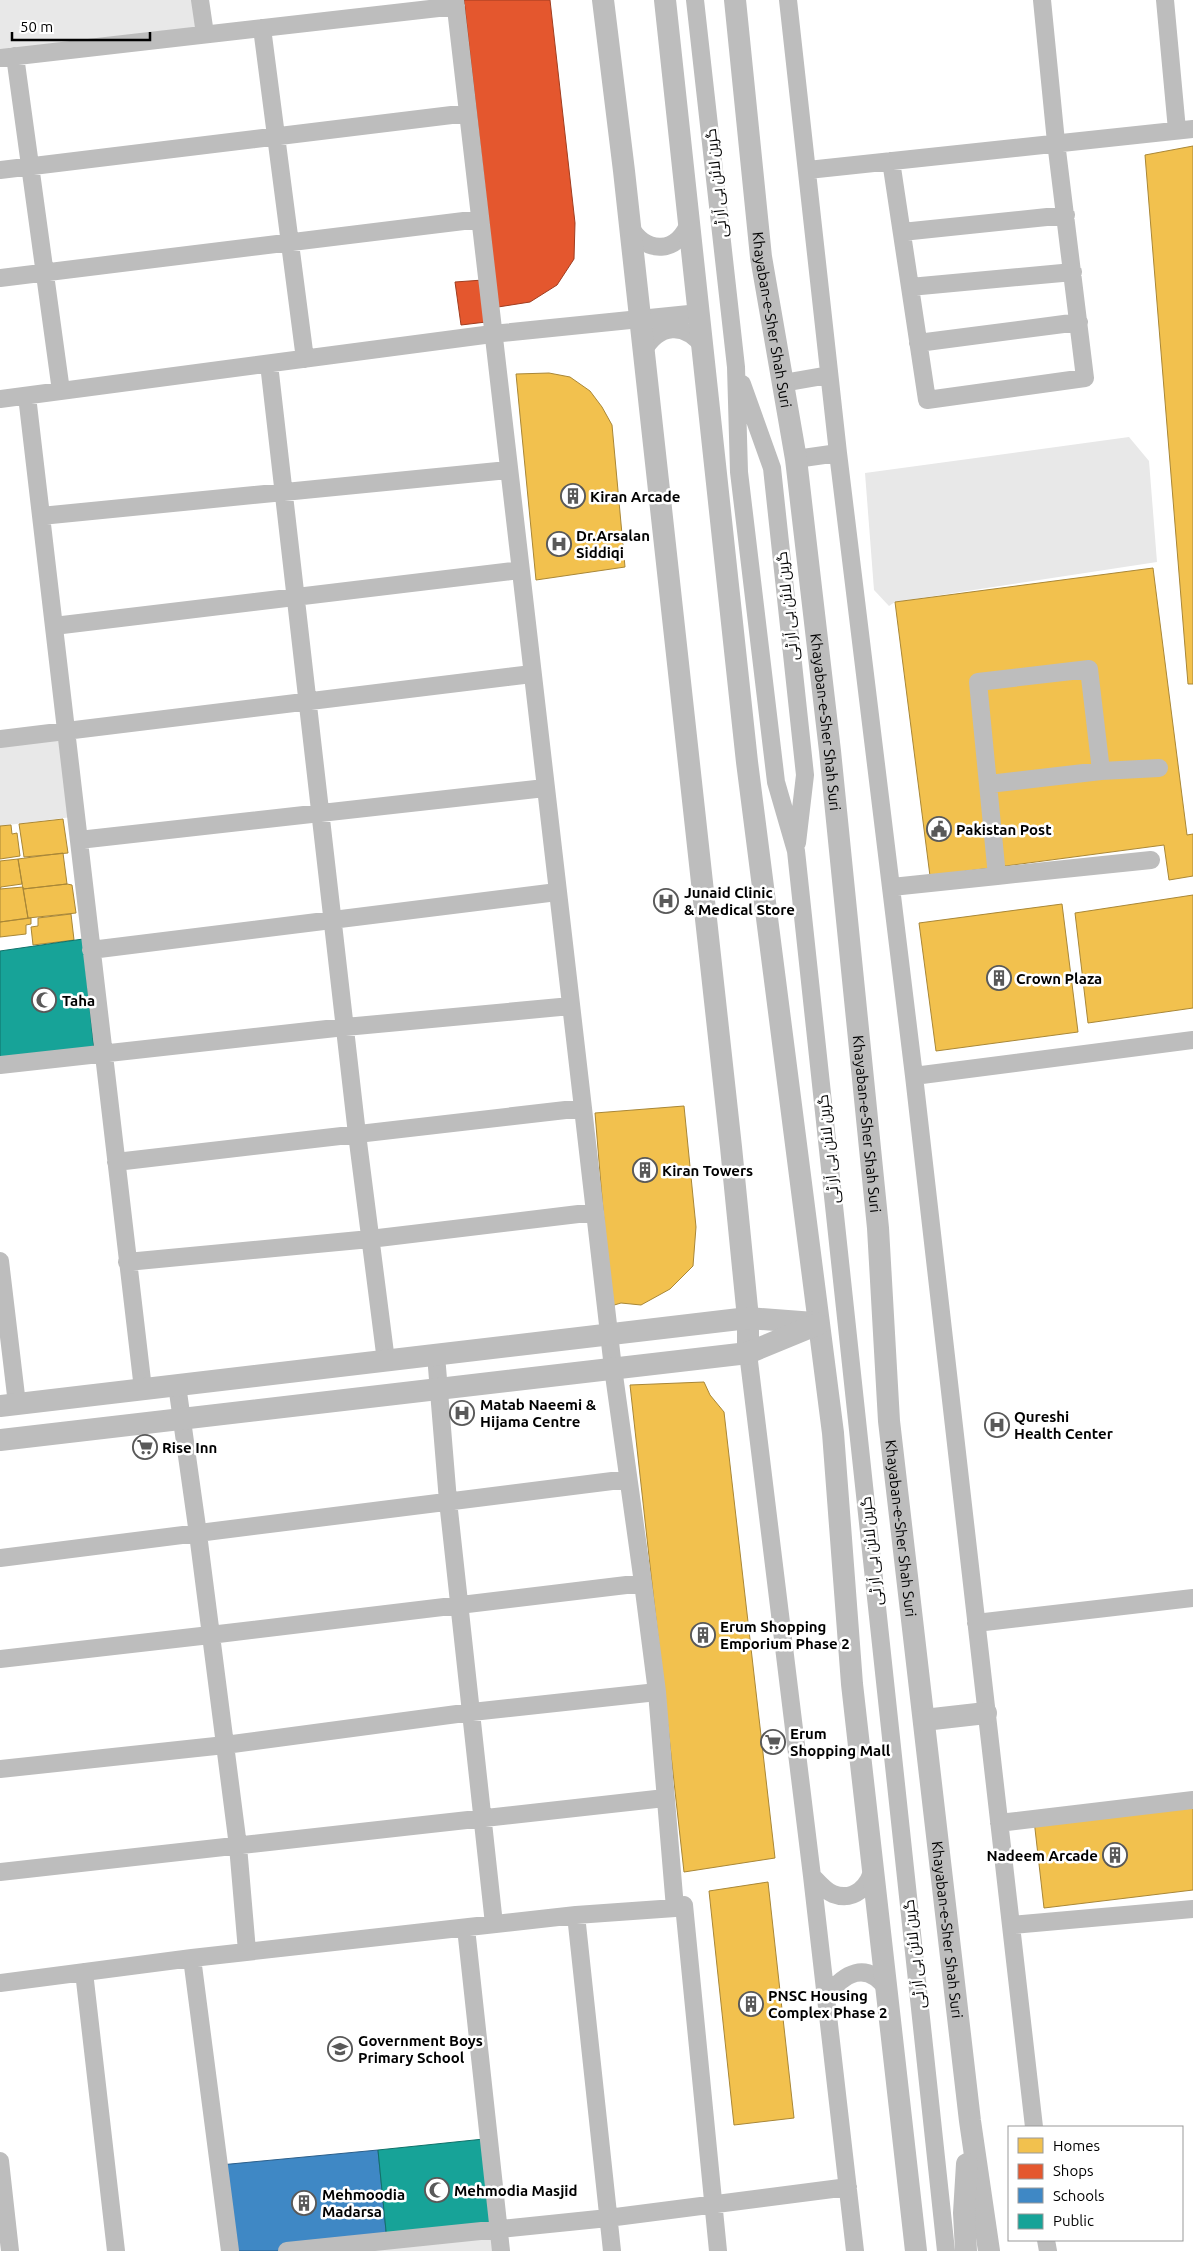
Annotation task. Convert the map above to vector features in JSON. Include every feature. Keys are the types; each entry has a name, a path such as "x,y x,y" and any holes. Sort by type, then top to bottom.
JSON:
{"main road":[{"path":"603,0 644,350 731,1147 748,1318 748,1353"},
{"path":"665,0 747,762 833,1433 852,1684 916,2251"},
{"name":"Khayaban-e-Sher Shah Suri","path":"735,0 761,257 796,459 832,770 878,1228 890,1421 970,2121 989,2251"},
{"path":"9,1405 748,1318 818,1324"},
{"path":"0,1440 748,1353 818,1324"},
{"path":"924,1720 986,1713"},
{"path":"965,2243 970,2121"}],"street":[{"path":"200,0 205,34"},
{"name":"گرین لائن بی آر ٹی","path":"695,0 736,367 739,472 776,782 796,851 946,2251"},
{"path":"788,0 838,454 892,887 1034,2126"},
{"path":"891,161 927,400 1085,378 1056,142 1042,0"},
{"path":"808,170 1056,142 1185,130 1165,0"},
{"path":"61,391 30,166 8,57 262,28 456,3 492,334 612,1368 644,1583 656,1692 675,1908"},
{"path":"262,28 305,359"},
{"path":"0,170 276,135 468,114"},
{"path":"902,232 1066,215"},
{"path":"0,278 480,220"},
{"path":"630,227 643,242 661,247 679,240 689,223"},
{"path":"910,287 1073,272"},
{"path":"0,399 492,334 699,313"},
{"path":"918,343 1079,322"},
{"path":"644,350 653,338 667,330 677,329 688,332 703,346"},
{"path":"269,364 322,813 357,1134 386,1361"},
{"name":"گرین لائن بی آر ٹی","path":"736,367 772,468 805,775 796,851"},
{"path":"783,383 829,376"},
{"path":"27,396 143,1389"},
{"path":"796,459 838,454"},
{"path":"41,516 508,470"},
{"path":"54,626 520,570"},
{"path":"997,876 978,682 1089,669 1101,771"},
{"path":"0,739 532,674"},
{"path":"989,784 1101,771 1159,768"},
{"path":"79,840 545,788"},
{"path":"892,887 1151,860"},
{"path":"91,950 557,892"},
{"path":"0,1065 345,1027 571,1006"},
{"path":"914,1076 1193,1040"},
{"path":"116,1162 583,1108"},
{"path":"127,1262 370,1239 595,1212"},
{"path":"1,1273 9,1405"},
{"path":"748,1353 812,1876 855,2251"},
{"path":"436,1355 448,1500 461,1605 494,1924"},
{"path":"177,1385 238,1846 247,1952"},
{"path":"0,1558 198,1534 448,1500 628,1479"},
{"path":"0,1659 210,1636 644,1583"},
{"path":"976,1623 1193,1598"},
{"path":"0,1769 225,1745 472,1712 656,1692"},
{"path":"0,1872 484,1820 665,1798"},
{"path":"999,1823 1193,1800"},
{"path":"812,1876 826,1890 834,1894 852,1895 867,1884 873,1867"},
{"path":"0,1983 192,1958 494,1924 576,1915 675,1908 684,1904 718,2251"},
{"path":"1012,1925 1193,1909"},
{"path":"576,1915 612,2251"},
{"path":"466,1928 501,2251"},
{"path":"192,1958 230,2251"},
{"path":"84,1972 116,2251"},
{"path":"826,1996 842,1978 856,1973 872,1975 880,1981 886,1990"},
{"path":"0,2161 10,2251"},
{"path":"287,2251 714,2206 848,2187"}],"shaded area":[{"path":"0,0 200,0 205,34 0,58"},
{"path":"1129,437 1149,461 1157,562 895,602 889,606 874,590 865,473"},
{"path":"63,738 72,817 0,826 0,746"},
{"path":"498,2230 501,2251 290,2251"}],"building: Homes":[{"path":"1193,146 1193,684 1188,684 1145,155"},
{"name":"Kiran Arcade","path":"549,373 570,377 590,391 612,425 625,567 536,580 516,374"},
{"path":"1153,568 1187,835 1193,834 1193,876 1169,880 1164,845 930,876 895,602"},
{"path":"63,819 68,853 24,857 19,824"},
{"path":"11,825 12,834 17,833 20,856 0,859 0,826"},
{"path":"63,853 67,884 23,889 18,859"},
{"path":"18,859 22,884 1,887 0,889 0,861"},
{"path":"72,885 76,913 28,918 23,889"},
{"path":"23,887 28,918 0,922 0,889"},
{"path":"1193,895 1193,1008 1088,1023 1075,913"},
{"name":"Crown Plaza","path":"1062,904 1078,1032 936,1051 919,923"},
{"path":"71,914 74,940 33,945 31,927 38,926 38,918"},
{"path":"31,918 31,924 26,925 26,934 0,937 0,922"},
{"name":"Kiran Towers","path":"684,1106 696,1227 693,1266 670,1289 641,1305 621,1303 611,1306 595,1113"},
{"name":"Erum Shopping Emporium Phase 2","path":"704,1382 710,1395 724,1412 775,1858 684,1872 630,1385"},
{"name":"Nadeem Arcade","path":"1193,1803 1193,1890 1044,1908 1034,1820"},
{"name":"PNSC Housing Complex Phase 2","path":"768,1882 794,2118 734,2125 709,1891"}],"building: Shops":[{"path":"464,0 550,0 575,223 574,259 557,285 530,302 498,307"},
{"path":"483,280 486,322 461,325 455,282"}],"building: Schools":[{"name":"Mehmoodia Madarsa","path":"378,2150 387,2241 287,2251 230,2251 220,2165"}],"building: Public":[{"name":"Taha","path":"83,939 94,1049 0,1060 0,951"},
{"name":"Mehmodia Masjid","path":"484,2139 498,2230 387,2241 378,2150"}],"place":[{"name":"Kiran Arcade","path":"573,496"},
{"name":"Dr.Arsalan Siddiqi","path":"559,544"},
{"name":"Pakistan Post","path":"939,829"},
{"name":"Junaid Clinic & Medical Store","path":"666,901"},
{"name":"Crown Plaza","path":"999,978"},
{"name":"Taha","path":"44,1000"},
{"name":"Kiran Towers","path":"645,1170"},
{"name":"Matab Naeemi & Hijama Centre","path":"462,1413"},
{"name":"Qureshi Health Center","path":"997,1425"},
{"name":"Rise Inn","path":"145,1447"},
{"name":"Erum Shopping Emporium Phase 2","path":"703,1635"},
{"name":"Erum Shopping Mall","path":"773,1742"},
{"name":"Nadeem Arcade","path":"1115,1855"},
{"name":"PNSC Housing Complex Phase 2","path":"751,2004"},
{"name":"Government Boys Primary School","path":"340,2049"},
{"name":"Mehmodia Masjid","path":"437,2190"},
{"name":"Mehmoodia Madarsa","path":"304,2203"}]}
